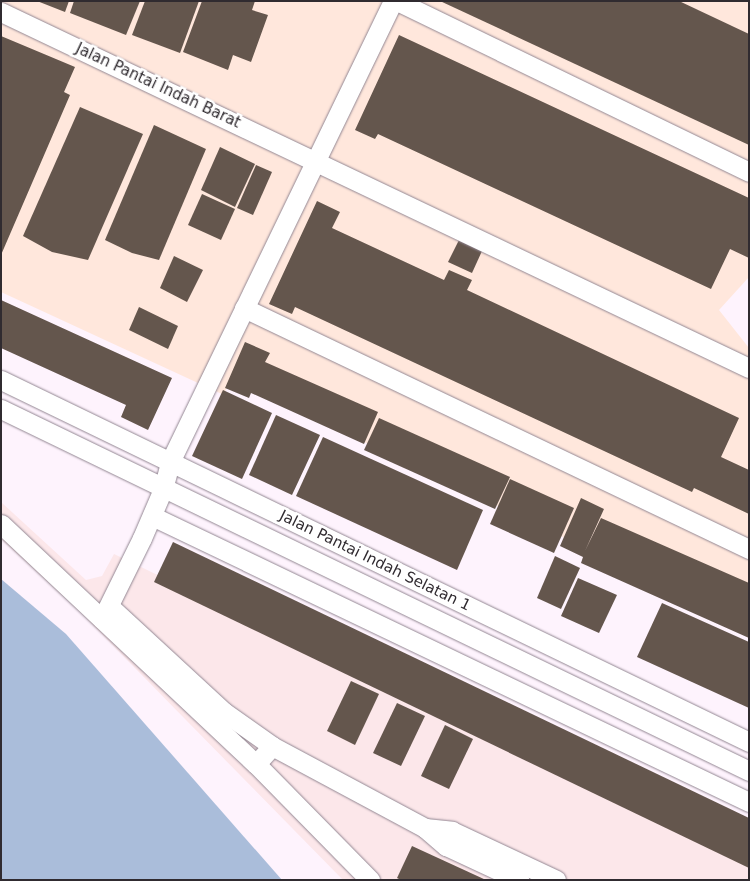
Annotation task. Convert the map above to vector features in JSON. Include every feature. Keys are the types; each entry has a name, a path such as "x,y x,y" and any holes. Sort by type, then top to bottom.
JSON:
{"street":[{"path":"106,612 152,516 163,489 170,462 392,1"},
{"path":"397,1 749,172"},
{"name":"Jalan Pantai Indah Barat","path":"1,12 749,368"},
{"path":"244,308 749,549"},
{"name":"Jalan Pantai Indah Selatan 1","path":"1,380 749,742"},
{"name":"Jalan Pantai Indah Selatan 1","path":"1,409 749,771"},
{"path":"152,516 749,802"},
{"path":"1,524 224,712 272,746 425,828 446,846 519,880"},
{"path":"106,612 370,880"},
{"path":"256,764 272,746"},
{"path":"425,828 452,831 556,880"}],"shaded area":[{"path":"1,1 749,1 749,277 719,310 749,348 749,626 230,378 224,395 1,292"},
{"path":"1,502 86,580 102,576 114,554 749,860 749,880 343,880 81,613 1,539"}],"water":[{"path":"1,579 66,634 282,880 1,880"}],"building":[{"path":"37,1 69,1 65,12"},
{"path":"74,1 140,1 126,35 70,13"},
{"path":"145,1 199,1 180,53 132,35"},
{"path":"202,1 255,1 252,10 268,15 251,62 233,55 228,70 183,52"},
{"path":"440,1 679,1 749,34 749,145"},
{"path":"399,35 749,198 749,258 730,249 711,289 378,134 375,139 355,130"},
{"path":"1,36 75,67 64,92 70,95 1,255"},
{"path":"80,107 143,134 88,260 52,252 23,236"},
{"path":"154,125 206,149 159,260 132,253 105,240"},
{"path":"220,147 255,164 235,207 201,190"},
{"path":"256,165 272,172 253,215 237,208"},
{"path":"202,194 235,209 221,240 188,225"},
{"path":"317,201 340,212 332,228 444,280 449,270 472,280 467,290 739,418 721,457 749,470 749,514 694,488 692,492 295,307 292,314 269,304"},
{"path":"459,240 482,251 472,273 448,262"},
{"path":"174,256 203,270 187,302 160,288"},
{"path":"1,300 172,378 148,430 121,417 126,405 1,348"},
{"path":"139,307 178,326 168,349 129,330"},
{"path":"245,342 270,353 265,362 378,412 364,444 251,393 249,398 225,388"},
{"path":"223,390 272,413 242,479 192,456"},
{"path":"276,415 320,435 292,495 249,475"},
{"path":"379,418 510,477 495,509 364,450"},
{"path":"323,437 483,510 457,570 296,496"},
{"path":"510,479 574,508 554,553 490,524"},
{"path":"581,498 604,509 585,551 601,518 749,583 749,638 581,563 583,557 560,546"},
{"path":"173,542 749,818 749,868 154,582"},
{"path":"555,556 580,568 561,609 537,598"},
{"path":"578,578 617,595 599,633 561,616"},
{"path":"662,603 749,642 749,708 637,657"},
{"path":"351,681 379,694 355,745 327,731"},
{"path":"397,703 425,716 401,766 373,753"},
{"path":"445,725 473,739 449,789 421,776"},
{"path":"412,846 486,880 401,880 397,878"}]}
